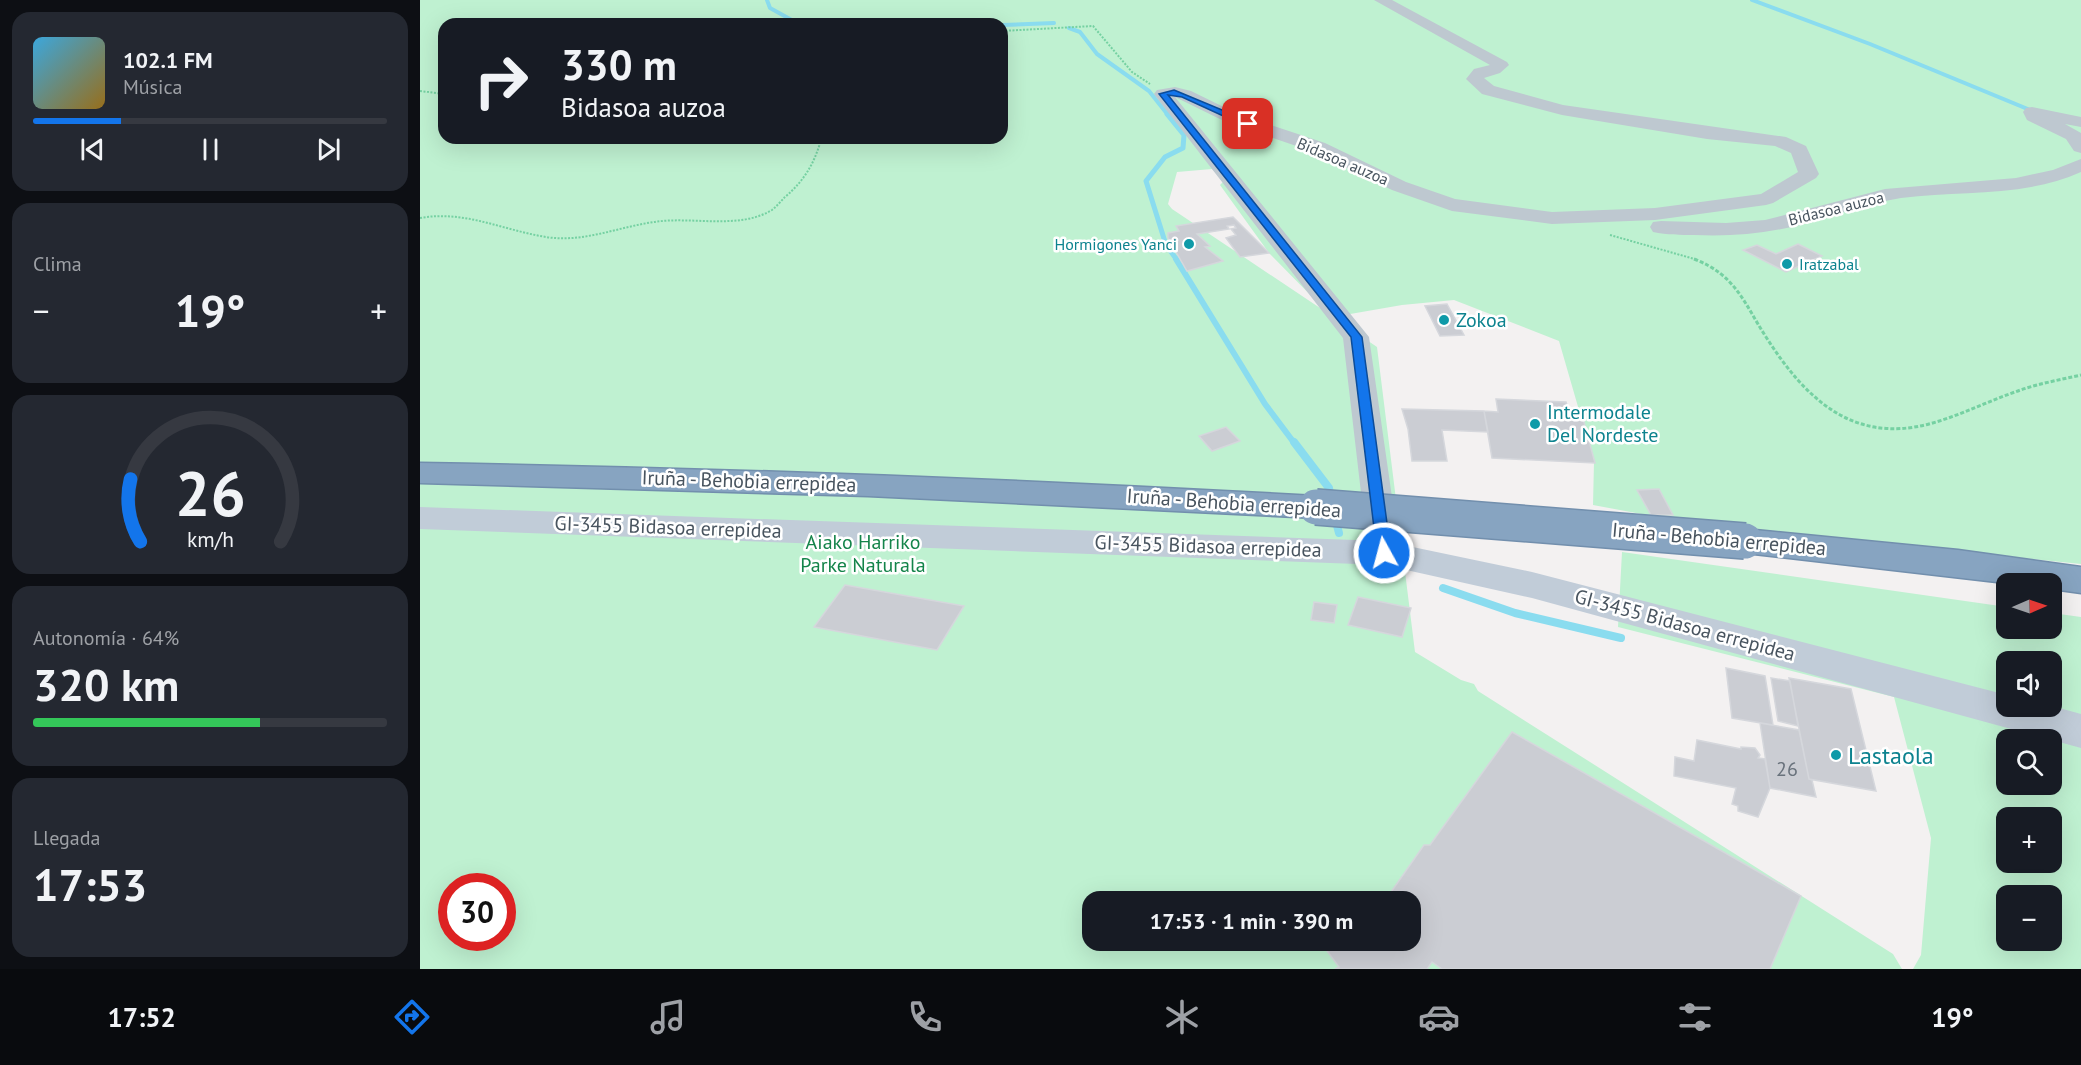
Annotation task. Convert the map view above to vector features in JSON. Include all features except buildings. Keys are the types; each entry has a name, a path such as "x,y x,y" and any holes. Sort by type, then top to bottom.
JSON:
{"highway":[{"name":"Iruña - Behobia errepidea","path":"420,473 651,477 929,487 1316,507 1745,540 1958,563 2081,580"}],"street":[{"name":"Bidasoa auzoa","path":"1381,0 1502,65 1494,70 1480,72 1474,78 1488,90 1562,110 1707,133 1779,141 1799,150 1809,174 1766,200 1655,214 1552,218"},
{"name":"Bidasoa auzoa","path":"1163,94 1174,92 1185,95 1232,118 1318,147 1432,200 1452,205 1576,222 1722,231 1766,226 1893,194 1987,188 2061,175 2081,165"},
{"path":"1163,94 1356,337 1384,553"},
{"path":"2081,122 2032,112 2033,116 2073,135 2081,147"},
{"name":"GI-3455 Bidasoa errepidea","path":"420,518 1384,553 1532,585 2081,731"}],"path":[{"path":"1008,31 1093,26 1132,72 1163,94"},
{"path":"420,91 438,93"},
{"path":"420,218 431,215 456,215 545,237 568,238 666,220 736,220 769,211 804,182 817,158 821,144"},
{"path":"1605,234 1679,254 1726,276 1738,289 1765,338 1813,397 1833,414 1857,426 1878,430 1900,429 1939,421 2019,391 2081,375"}],"green space":[{"name":"Aiako Harriko Parke Naturala","path":"420,0 2081,0 2081,564 1695,524 1593,505 1594,462 1559,341 1454,300 1402,305 1333,317 1377,347 1415,652 1461,680 1474,684 1478,691 1893,954 1902,969 420,969","holes":["1212,169 1224,181 1220,185 1269,253 1329,314 1172,209 1168,204 1177,172"]},
{"path":"1622,552 1996,605 1996,639 2062,639 2062,614 2081,617 2081,969 1913,969 1921,955 1931,838 1894,697 1618,627"}],"waterway":[{"path":"767,0 770,8 788,18"},
{"path":"1752,0 1870,44 2035,112"},
{"path":"1008,25 1054,23"},
{"path":"1069,28 1080,32 1097,54 1149,91 1168,115"},
{"path":"1167,114 1184,135 1183,148 1165,157 1146,181 1166,245 1177,260"},
{"path":"1176,259 1265,404 1295,444"},
{"path":"1294,442 1329,488 1331,500"},
{"path":"1335,518 1339,533"},
{"path":"1443,588 1515,613 1621,638"}],"place":[{"name":"Hormigones Yanci","path":"1189,244"},
{"name":"Iratzabal","path":"1787,264"},
{"name":"Zokoa","path":"1444,320"},
{"name":"Intermodale Del Nordeste","path":"1535,424"},
{"name":"Lastaola","path":"1836,755"}],"route":[{"path":"1248,124 1185,95 1174,92 1163,94 1163,97 1356,337 1384,553"}]}
